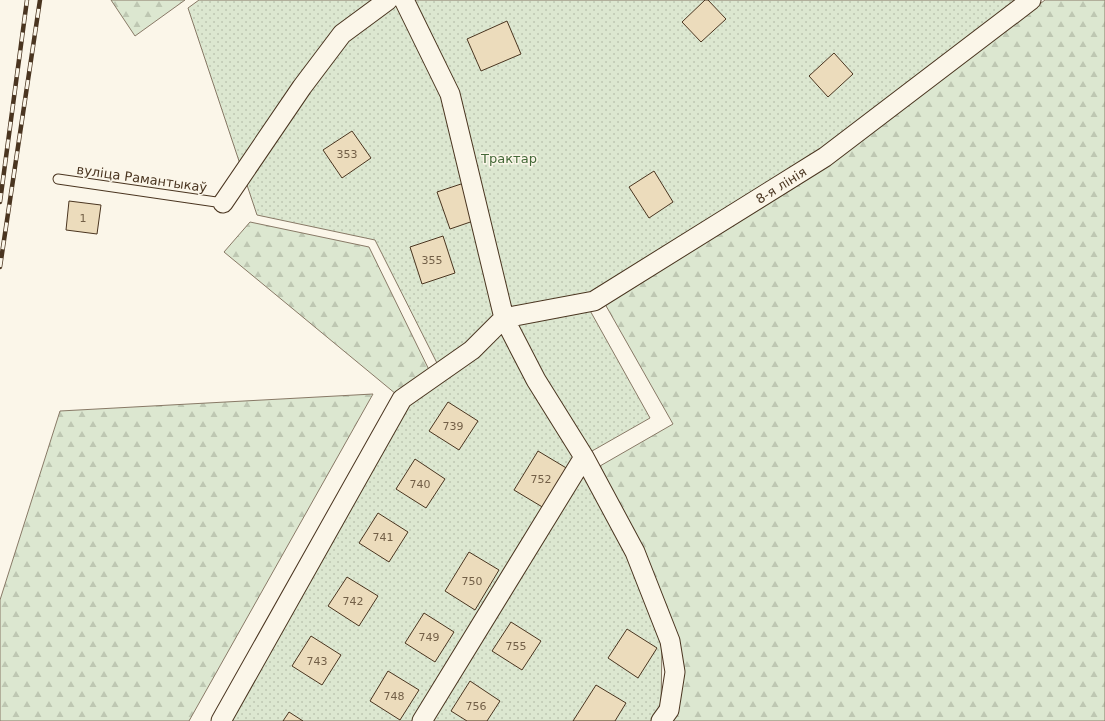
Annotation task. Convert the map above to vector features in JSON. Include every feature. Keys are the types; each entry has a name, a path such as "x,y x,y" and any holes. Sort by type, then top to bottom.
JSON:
{"street":[{"path":"223,203 302,87 342,34 388,0"},
{"path":"404,0 450,94 504,318 536,380 584,457 635,552 670,641 675,672 669,710 661,721"},
{"name":"8-я лінія","path":"504,318 594,301 825,157 1031,0"},
{"path":"221,721 402,399 472,350 504,318"},
{"path":"422,721 584,457"}],"lane":[{"name":"вуліца Рамантыкаў","path":"58,179 223,203"}],"green space":[{"path":"111,0 185,0 135,36"},
{"name":"Трактар","path":"199,0 1017,0 820,150 583,298 650,418 578,459 627,556 662,643 661,707 652,721 230,721 409,404 442,373 375,240 257,215 188,8"},
{"path":"1045,0 1105,0 1105,721 672,721 678,712 642,549 600,466 673,424 605,304 830,164"},
{"path":"250,222 369,247 433,378 402,399 224,252"},
{"path":"373,394 189,721 0,721 0,600 60,411"}],"building":[{"path":"705,0 708,0 726,19 701,42 682,22"},
{"path":"507,21 521,54 481,71 467,39"},
{"path":"834,53 853,74 828,97 809,76"},
{"path":"352,131 371,158 342,178 323,150"},
{"path":"654,171 673,202 649,218 629,187"},
{"path":"470,181 482,218 450,229 437,192"},
{"path":"69,201 101,205 97,234 66,230"},
{"path":"443,236 455,273 422,284 410,247"},
{"path":"448,402 478,421 459,450 429,431"},
{"path":"538,451 568,469 544,508 514,490"},
{"path":"415,459 445,479 426,508 396,489"},
{"path":"378,513 408,532 389,562 359,543"},
{"path":"469,552 499,570 475,610 445,591"},
{"path":"347,577 378,596 359,626 328,606"},
{"path":"424,613 454,632 435,662 405,643"},
{"path":"511,622 541,641 522,670 492,651"},
{"path":"627,629 657,648 638,678 608,658"},
{"path":"311,636 341,655 322,685 292,666"},
{"path":"388,671 419,690 400,720 370,701"},
{"path":"470,681 500,701 487,721 467,721 451,711"},
{"path":"596,685 626,703 615,721 573,721"},
{"path":"289,712 303,721 283,721"}],"railway":[{"path":"0,202 27,0"},
{"path":"0,267 40,0"}]}
